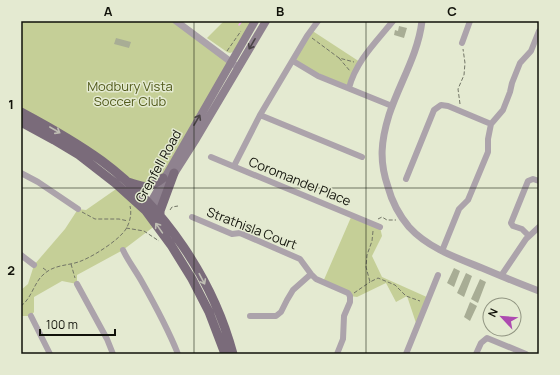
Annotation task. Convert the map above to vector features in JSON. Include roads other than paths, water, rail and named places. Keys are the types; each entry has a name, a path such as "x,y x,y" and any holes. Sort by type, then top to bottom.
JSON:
{"main road":[{"name":"Grenfell Road","path":"149,208 163,178 255,21"},
{"name":"Grenfell Road","path":"149,208 196,139 266,21"},
{"path":"21,112 73,141 102,161 125,180 149,208 192,279 209,312 225,354"},
{"path":"21,122 79,155 115,183 128,196 149,208 160,217 182,246 201,276 219,311 234,354"},
{"path":"160,217 160,211 174,173"},
{"path":"125,180 148,187 163,178"}],"street":[{"path":"234,166 260,115 307,36 318,21"},
{"path":"349,88 360,62 393,21"},
{"path":"422,21 416,48 392,106 382,146 382,171 392,200 398,213 409,227 416,234 442,251 539,291"},
{"path":"462,44 470,21"},
{"path":"179,22 238,67"},
{"path":"442,251 459,209 468,200 488,152 488,139 491,124 503,110 520,62 531,51 539,31"},
{"path":"293,61 318,76 392,106"},
{"path":"406,179 434,110 441,105 448,106 491,124"},
{"path":"260,115 362,156"},
{"name":"Coromandel Place","path":"210,157 380,227"},
{"path":"21,173 38,182 78,209"},
{"path":"529,236 522,230 513,226 512,223 528,180 533,179 539,181"},
{"name":"Strathisla Court","path":"192,217 232,234 240,233 300,258 311,274 323,282 348,293 350,296 350,302 344,316 342,339 337,354"},
{"path":"501,276 526,239 539,227"},
{"path":"124,250 128,260 141,280 172,338 178,354"},
{"path":"21,255 34,265"},
{"path":"250,316 276,316 281,312 293,290 311,274"},
{"path":"406,354 438,275"},
{"path":"77,284 107,339 113,354"},
{"path":"31,316 50,354"},
{"path":"476,354 481,343 487,338 526,354"}],"waterway":[{"path":"239,25 242,21"}],"park label":[{"name":"Modbury Vista Soccer Club","path":"130,94"}]}
